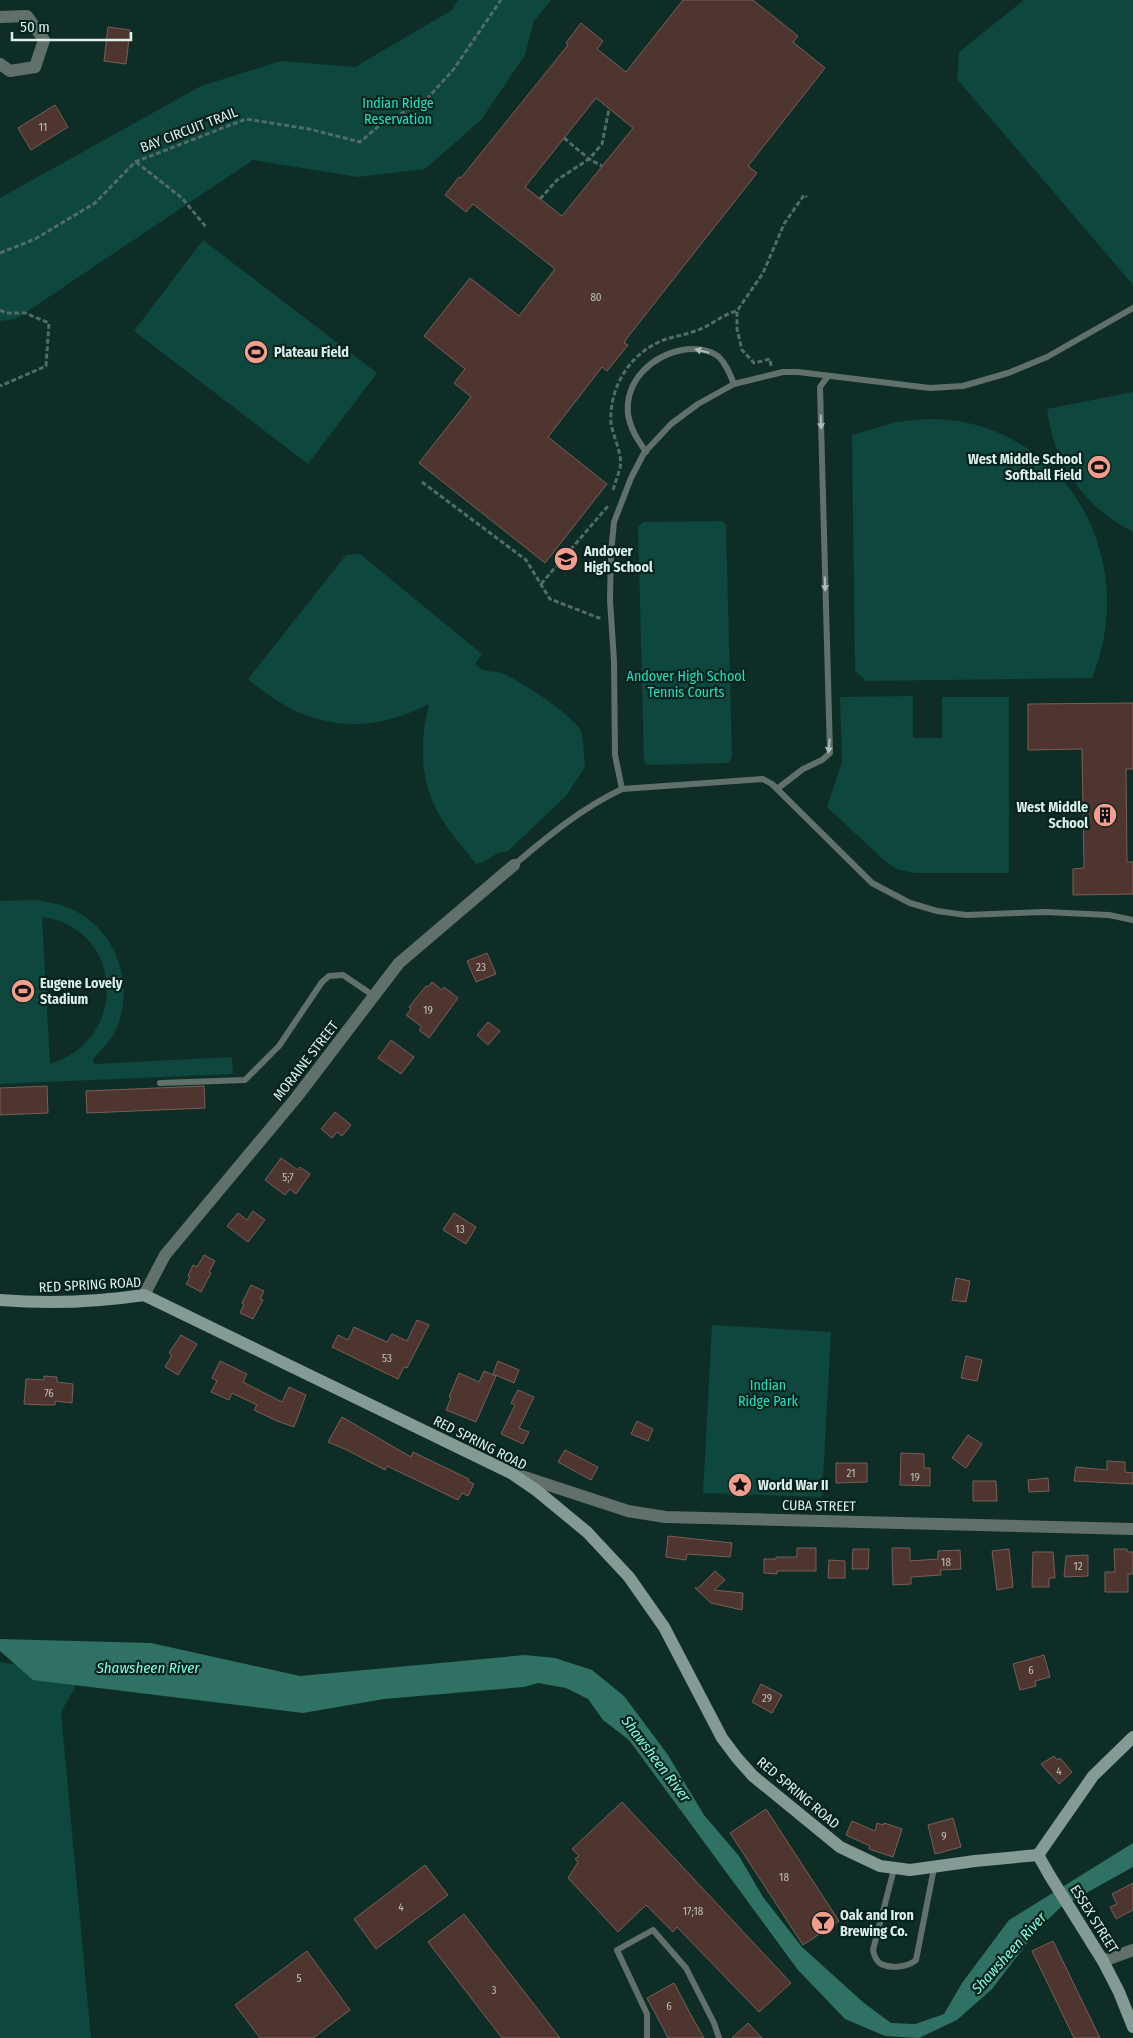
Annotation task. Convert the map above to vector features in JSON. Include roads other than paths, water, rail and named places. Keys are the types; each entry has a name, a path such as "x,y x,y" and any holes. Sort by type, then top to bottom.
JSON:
{"main road":[{"name":"RED SPRING ROAD","path":"0,1300 33,1303 118,1299 144,1295 511,1472 587,1532 629,1578 664,1627 722,1738 745,1768 840,1847 880,1866 910,1870 1038,1855"},
{"path":"1038,1855 1093,1776 1133,1737"},
{"name":"ESSEX STREET","path":"1038,1855 1102,1961 1119,1992 1133,2027"}],"street":[{"path":"0,17 27,16 44,40 35,67 10,71 0,64"},
{"name":"MORAINE STREET","path":"144,1295 165,1255 296,1098 375,997 399,963 514,865"},
{"name":"CUBA STREET","path":"511,1472 628,1511 665,1517 1133,1529"},
{"path":"1102,1961 1133,1950"}],"lane":[{"path":"622,789 615,755 614,662 610,600 614,522 631,478 646,452 671,424 698,404 734,384 773,374 798,372 930,388 963,386 1008,373 1047,357 1133,308"},
{"path":"646,452 630,426 628,412 633,386 640,375 652,363 674,352 701,349 718,356 726,366 734,384"},
{"path":"778,790 803,769 830,754 820,387 828,376"},
{"path":"514,865 559,828 601,799 622,789 758,778 768,781 778,790 872,883 910,903 937,911 966,915 1045,912 1108,915 1133,920"},
{"path":"160,1083 245,1080 279,1046 322,982 329,976 343,975 375,997"},
{"path":"894,1869 873,1950 875,1958 881,1964 902,1967 910,1966 916,1960 934,1868"},
{"path":"647,2038 647,2014 617,1950 653,1930 686,1968 714,2023 718,2038"}],"water":[{"name":"Shawsheen River","path":"0,1639 151,1643 300,1676 525,1655 555,1658 592,1670 624,1696 668,1755 704,1815 739,1856 763,1897 802,1947 864,2003 891,2023 915,2024 944,2014 962,1983 1009,1920 1133,1843 1133,1867 1061,1907 1038,1929 992,1989 957,2020 919,2038 885,2036 845,2019 798,1970 629,1740 603,1720 588,1699 566,1688 538,1683 524,1687 384,1699 303,1713 33,1680 0,1651"}],"place":[{"name":"Plateau Field","path":"256,352"},
{"name":"West Middle School Softball Field","path":"1099,467"},
{"name":"Andover High School","path":"566,559"},
{"name":"West Middle School","path":"1105,815"},
{"name":"Eugene Lovely Stadium","path":"23,991"},
{"name":"World War II","path":"740,1485"},
{"name":"Oak and Iron Brewing Co.","path":"823,1923"}],"park label":[{"name":"Indian Ridge Reservation","path":"398,112"},
{"name":"Andover High School Tennis Courts","path":"686,684"},
{"name":"Indian Ridge Park","path":"768,1394"}]}
